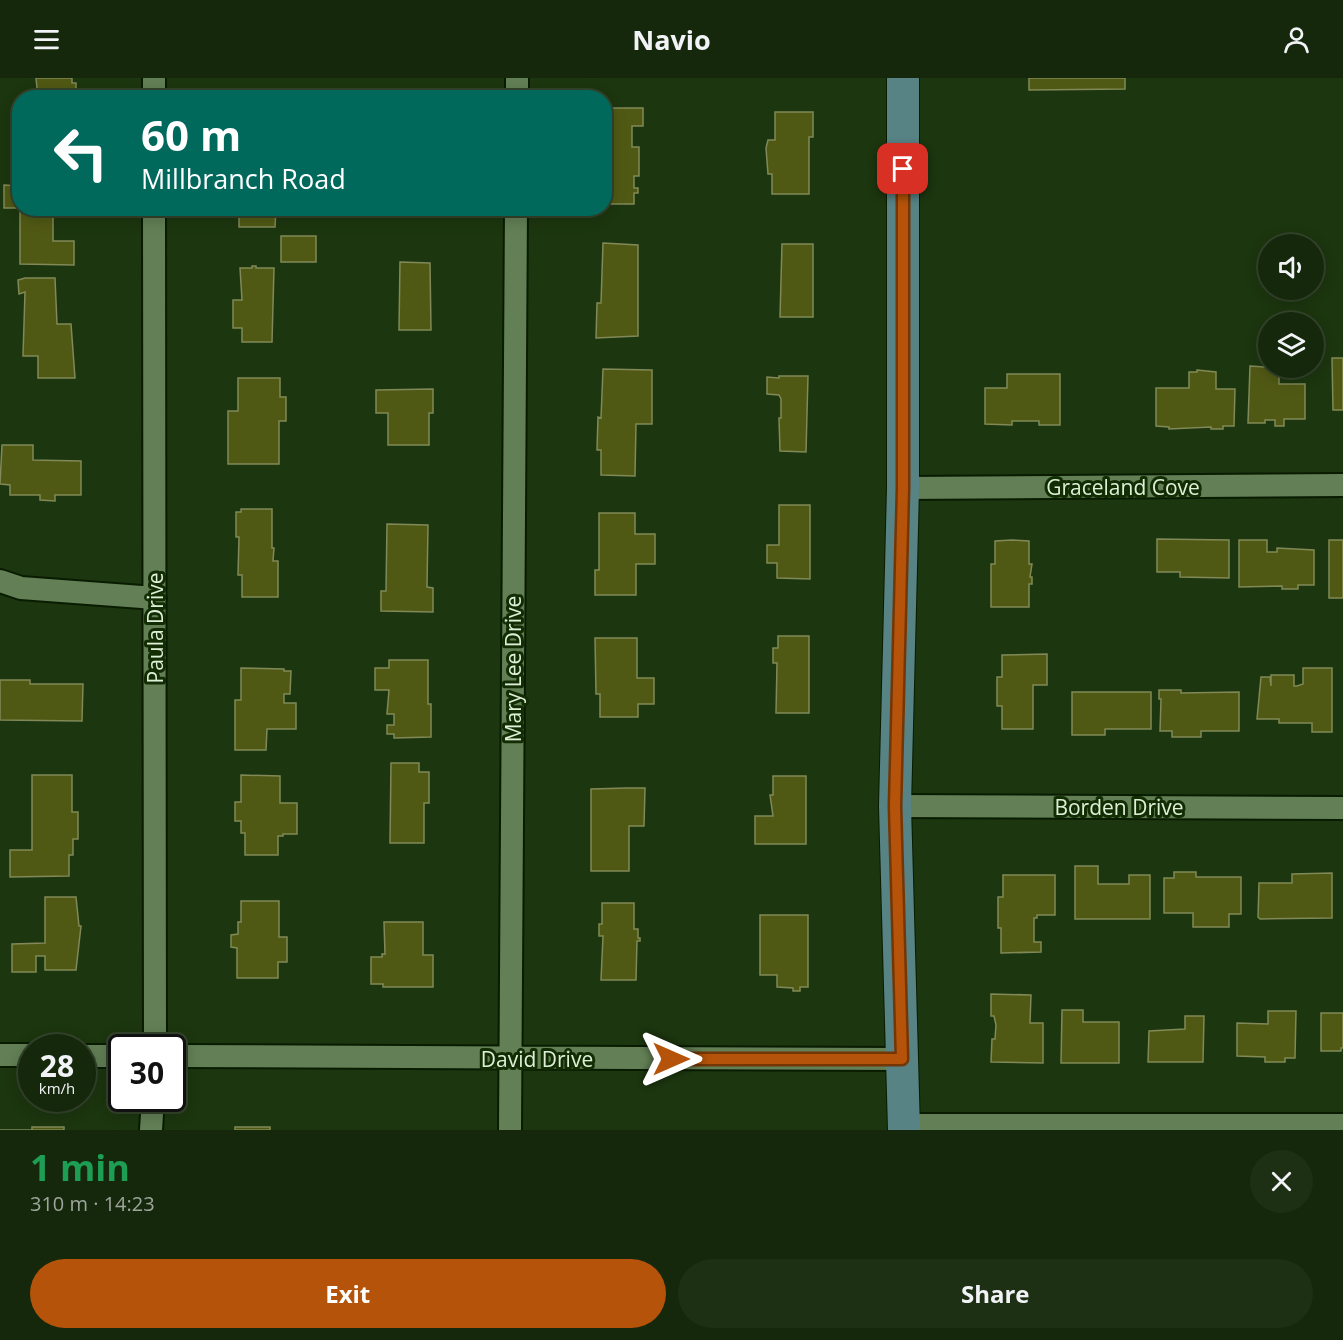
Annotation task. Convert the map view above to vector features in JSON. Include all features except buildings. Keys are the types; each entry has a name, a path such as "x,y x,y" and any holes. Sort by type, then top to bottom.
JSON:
{"main road":[{"path":"903,78 903,488 895,806 904,1128"}],"street":[{"name":"Paula Drive","path":"154,216 155,1034"},
{"name":"Mary Lee Drive","path":"510,1130 516,216"},
{"name":"Graceland Cove","path":"903,488 1343,485"},
{"path":"0,581 21,588 155,598"},
{"name":"Borden Drive","path":"895,806 1343,807"},
{"path":"0,1055 18,1055"},
{"name":"David Drive","path":"186,1056 902,1059"},
{"path":"151,1130 152,1112"},
{"path":"904,1128 1343,1125"}],"route":[{"path":"671,1059 902,1059 895,806 903,488 903,169"}]}
